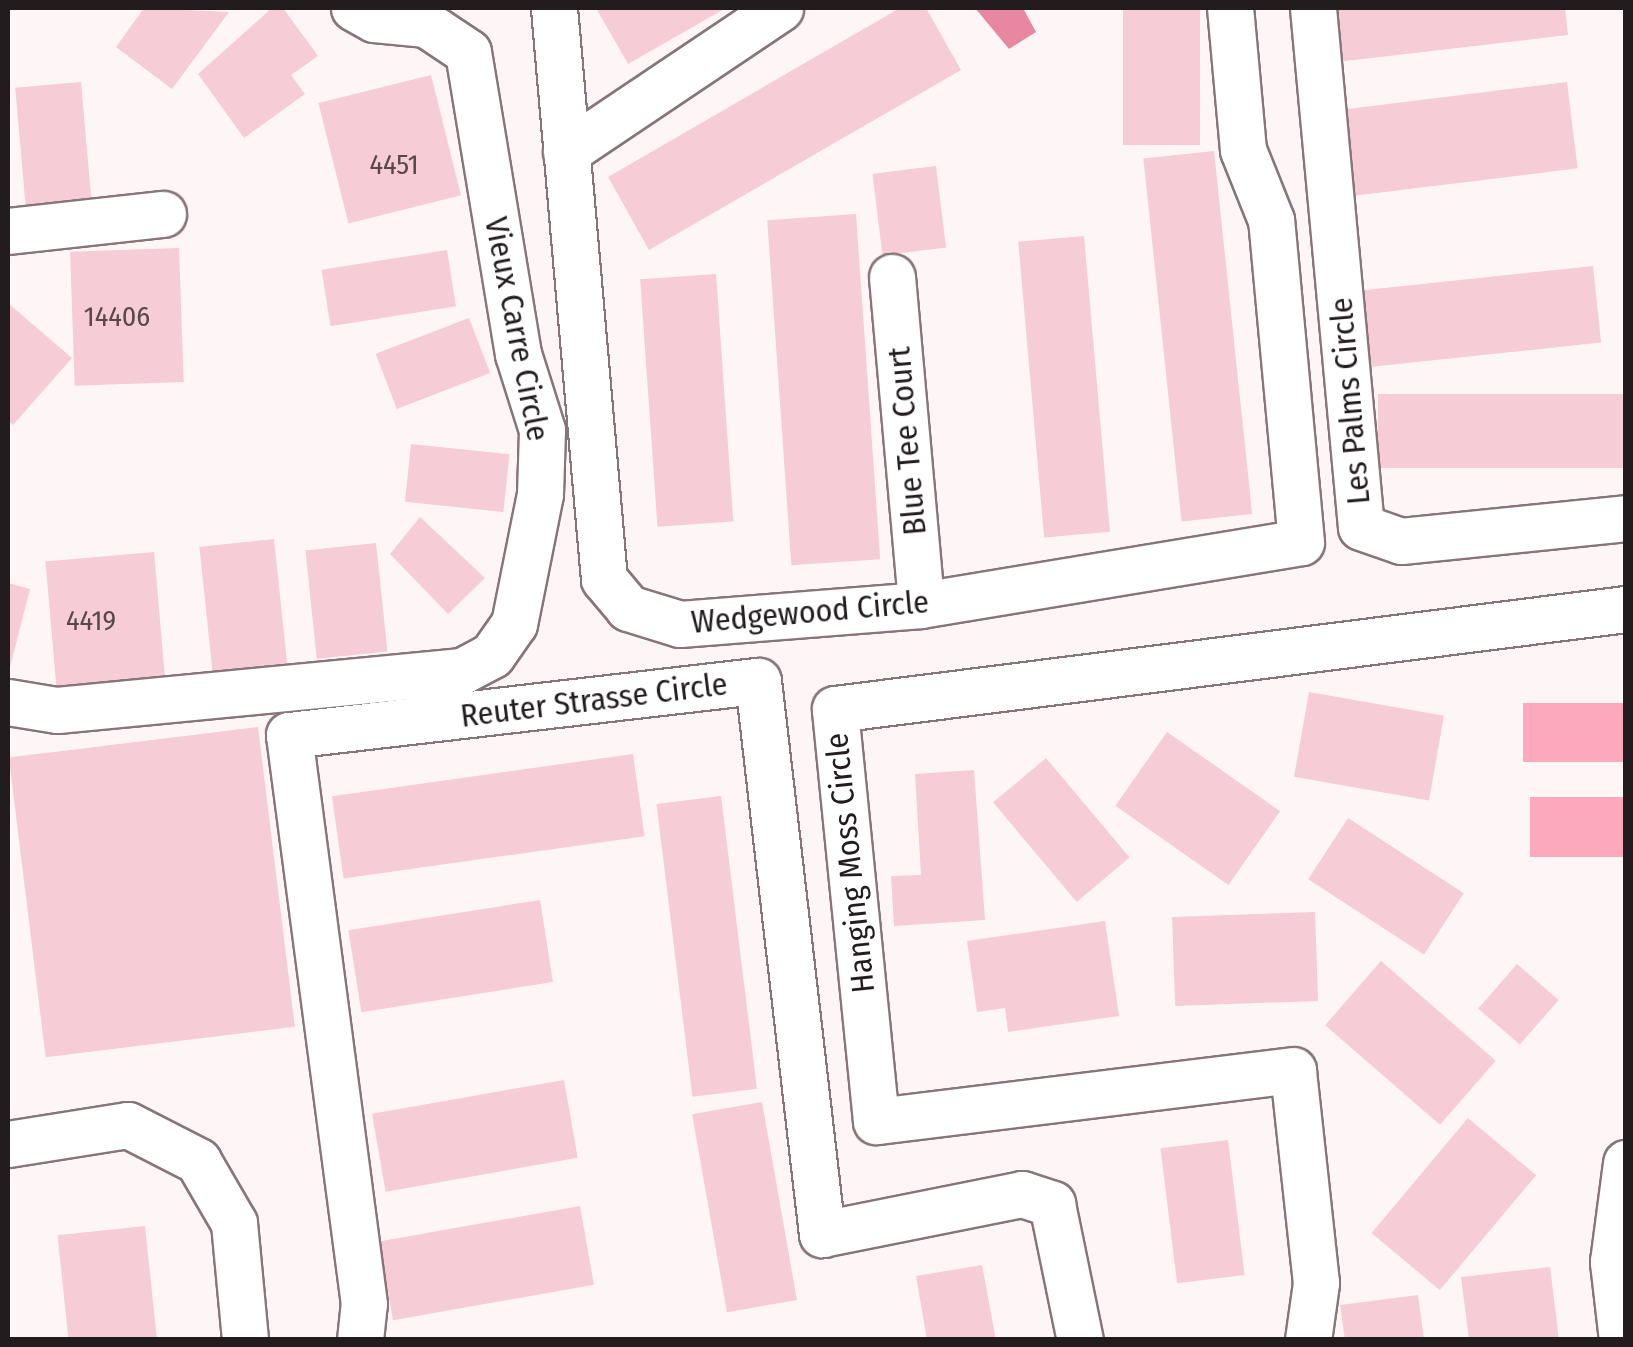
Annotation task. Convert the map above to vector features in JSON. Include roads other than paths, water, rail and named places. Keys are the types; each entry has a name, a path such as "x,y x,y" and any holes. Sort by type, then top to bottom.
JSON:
{"street":[{"name":"Vieux Carre Circle","path":"8,702 57,710 462,670 492,655 514,624 540,494 542,430 518,354 468,52 426,24 374,19 354,8"},
{"name":"Wedgewood Circle","path":"554,8 604,579 628,608 680,624 921,605 1301,542 1361,526"},
{"path":"566,152 780,8"},
{"path":"1230,8 1244,150 1271,220 1301,542"},
{"name":"Les Palms Circle","path":"1313,8 1361,526 1401,542 1626,518"},
{"path":"8,231 163,214"},
{"name":"Blue Tee Court","path":"892,277 921,605"},
{"name":"Hanging Moss Circle","path":"1308,1340 1316,1283 1293,1070 876,1121 835,710 1626,609"},
{"name":"Reuter Strasse Circle","path":"360,1340 364,1304 289,735 758,681 822,1234 1022,1194 1052,1204 1080,1340"},
{"path":"8,1144 128,1125 198,1161 234,1223 245,1340"},
{"path":"1622,1340 1613,1262 1626,1162"}]}
